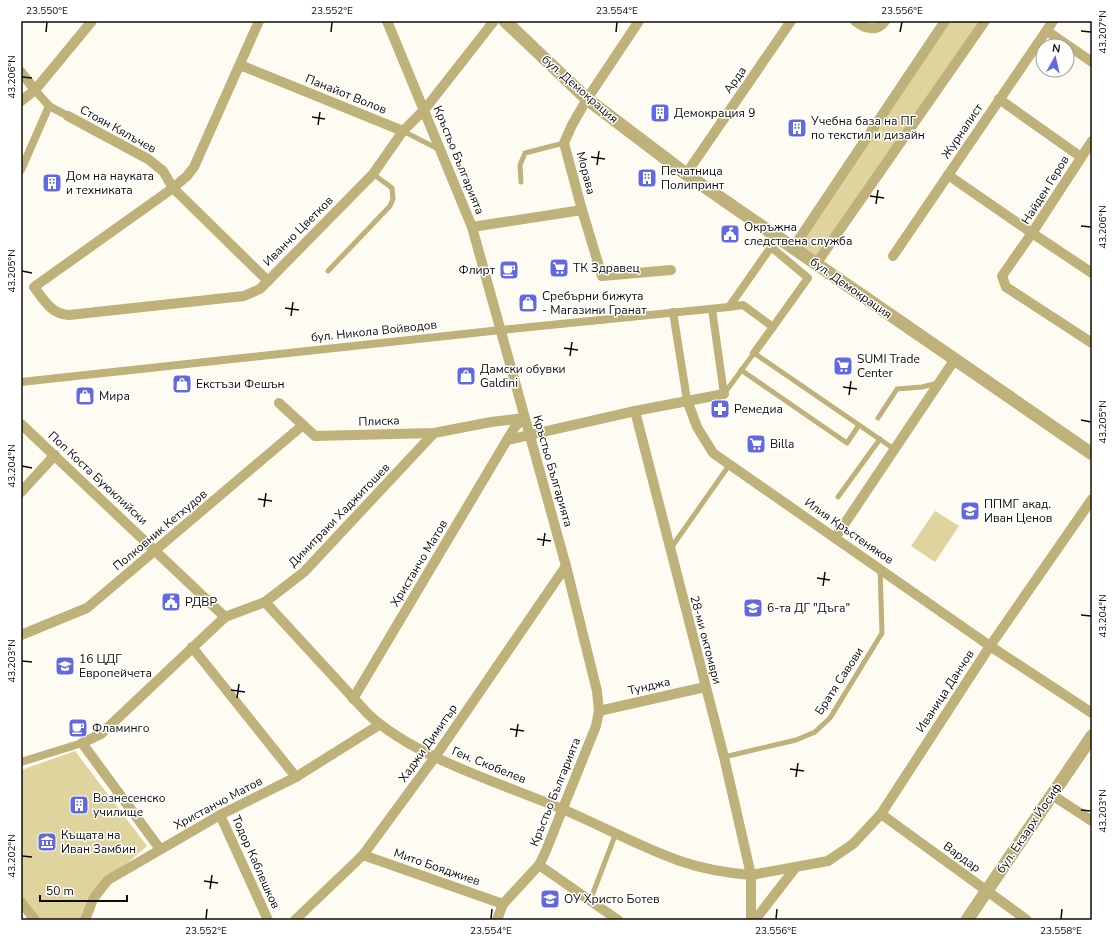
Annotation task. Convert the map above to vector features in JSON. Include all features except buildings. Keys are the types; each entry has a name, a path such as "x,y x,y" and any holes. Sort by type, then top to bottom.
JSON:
{"street":[{"path":"21,101 35,90 92,21"},
{"path":"173,188 194,167 259,21"},
{"name":"Кръстьо Българията","path":"386,21 425,109 440,150 472,227 566,566 597,691 599,711 596,726 539,864 503,904 497,920"},
{"name":"Иванчо Цветков","path":"173,188 34,286 53,311 60,315 69,316 244,296 260,289 373,174 403,132 425,109 494,21"},
{"name":"бул. Демокрация","path":"505,21 587,99 774,242 793,248 1092,454"},
{"name":"Морава","path":"639,21 587,99 572,125 564,143 602,276 671,270"},
{"name":"Арда","path":"686,174 792,21"},
{"path":"855,21 864,28 875,28 883,24 885,21"},
{"path":"793,248 945,21"},
{"path":"754,353 808,278 816,264 985,21"},
{"name":"Журналист","path":"893,256 999,99 1054,21"},
{"path":"1047,31 1092,62"},
{"name":"Панайот Волов","path":"240,65 403,132"},
{"name":"Стоян Кялъчев","path":"21,72 49,106 148,159 163,171 173,188 268,281"},
{"path":"999,99 1081,157"},
{"path":"21,170 49,106"},
{"name":"Найден Геров","path":"1092,141 1032,233 1092,273"},
{"path":"948,175 1032,233 1002,276 1006,287 1092,343"},
{"path":"472,227 582,210"},
{"path":"729,307 774,242 808,278"},
{"name":"бул. Никола Войводов","path":"21,382 744,305 773,327"},
{"path":"507,440 635,411 724,394 712,309"},
{"name":"Илия Кръстеняков","path":"673,312 687,400 705,440 714,453 990,646 1092,714"},
{"path":"835,538 894,448 955,360"},
{"name":"Плиска","path":"279,403 315,436 434,432 524,418"},
{"name":"28-ми октомври","path":"635,411 724,757 751,876 751,920"},
{"name":"Христанчо Матов","path":"353,699 507,440 515,427 524,418"},
{"name":"Поп Коста Буюклийски","path":"21,424 225,617"},
{"name":"Полковник Кетхудов","path":"21,634 87,608 303,425"},
{"name":"Димитраки Хаджитошев","path":"21,762 82,743 101,734 225,617 265,602 304,572 434,432"},
{"path":"21,492 55,455"},
{"name":"Иваница Данчов","path":"751,876 828,861 853,844 881,814 990,646 1092,499"},
{"name":"Хаджи Димитър","path":"295,920 363,855 435,757 566,566"},
{"name":"Ген. Скобелев","path":"265,602 353,699 379,725 435,757 563,809 680,861 718,871 751,876"},
{"path":"192,647 296,777"},
{"name":"Тунджа","path":"599,711 705,687"},
{"name":"Христанчо Матов","path":"85,920 93,899 108,880 220,815 296,777 379,725"},
{"name":"бул. Екзарх Йосиф","path":"967,920 1092,736"},
{"path":"82,743 160,849"},
{"path":"1052,795 1092,821"},
{"name":"Вардар","path":"881,814 1027,920"},
{"name":"Тодор Каблешков","path":"220,815 268,920"},
{"name":"Мито Бояджиев","path":"363,855 503,904"},
{"path":"539,864 618,920"},
{"path":"755,920 796,867"},
{"path":"21,902 34,920"}],"lane":[{"name":"Панайот Волов","path":"403,132 440,150"},
{"path":"521,182 520,165 525,153 564,143"},
{"path":"328,272 390,206 394,199 392,188 373,174"},
{"path":"724,394 754,353 894,448"},
{"path":"741,370 847,443 859,424"},
{"path":"878,418 897,389 922,387 939,383"},
{"path":"838,497 880,439"},
{"path":"670,550 730,464"},
{"name":"Братя Савови","path":"724,757 796,740 815,732 830,718 882,632 880,568"},
{"path":"590,901 616,832"}],"shaded area":[{"path":"945,21 980,21 816,264 793,248"},
{"path":"935,511 959,526 935,562 911,546"},
{"path":"75,751 147,846 88,897 80,920 38,920 21,898 21,770"}],"place":[{"name":"Демокрация 9","path":"660,113"},
{"name":"Учебна база на ПГ по текстил и дизайн","path":"797,128"},
{"name":"Печатница Полипринт","path":"647,178"},
{"name":"Дом на науката и техниката","path":"52,183"},
{"name":"Окръжна следствена служба","path":"730,234"},
{"name":"ТК Здравец","path":"559,268"},
{"name":"Флирт","path":"509,270"},
{"name":"Сребърни бижута - Магазини Гранат","path":"528,303"},
{"name":"SUMI Trade Center","path":"843,366"},
{"name":"Дамски обувки Galdini","path":"466,376"},
{"name":"Екстъзи Фешън","path":"182,384"},
{"name":"Мира","path":"85,396"},
{"name":"Ремедиа","path":"720,409"},
{"name":"Billa","path":"756,444"},
{"name":"ППМГ акад. Иван Ценов","path":"970,511"},
{"name":"РДВР","path":"171,602"},
{"name":"6-та ДГ \"Дъга\"","path":"753,608"},
{"name":"16 ЦДГ Европейчета","path":"65,666"},
{"name":"Фламинго","path":"78,728"},
{"name":"Вознесенско училище","path":"79,805"},
{"name":"Къщата на Иван Замбин","path":"47,842"},
{"name":"ОУ Христо Ботев","path":"550,899"}]}
